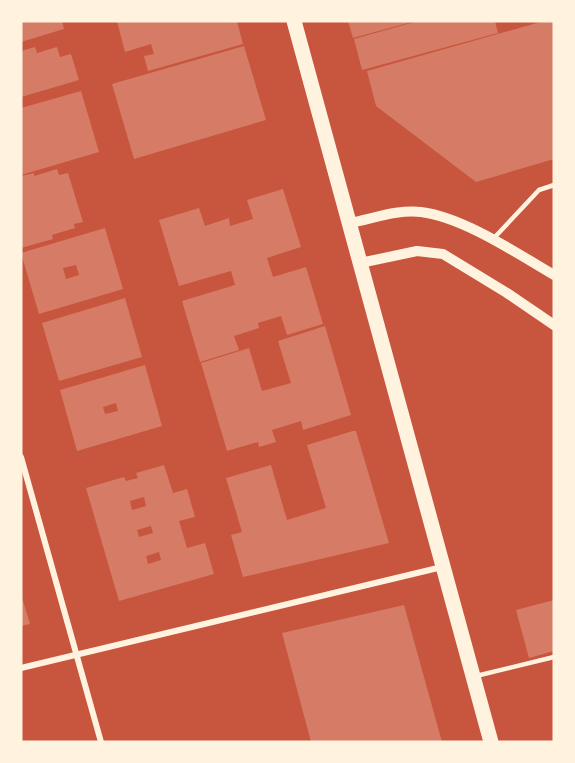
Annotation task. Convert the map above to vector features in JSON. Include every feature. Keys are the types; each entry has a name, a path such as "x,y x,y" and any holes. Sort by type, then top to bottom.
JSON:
{"main road":[{"path":"294,21 491,742"}],"street":[{"path":"349,223 404,212 421,212 443,217 493,239 554,275"},
{"path":"360,263 417,250 443,254 554,325"},
{"path":"21,457 101,742"},
{"path":"21,668 443,566"}],"lane":[{"path":"493,239 539,190 554,185"},
{"path":"474,677 554,657"}],"building":[{"path":"21,21 62,21 64,29 21,42"},
{"path":"117,21 237,21 243,44 148,71 144,56 154,54 151,44 125,52"},
{"path":"348,21 412,21 412,22 353,38"},
{"path":"418,21 495,21 498,33 362,70 354,39"},
{"path":"544,21 554,21 554,159 476,182 376,106 367,71"},
{"path":"244,46 266,120 134,159 112,84"},
{"path":"35,47 37,53 57,47 60,57 71,54 79,80 21,97 21,51"},
{"path":"81,91 99,152 21,175 21,108"},
{"path":"57,169 59,175 68,173 83,222 74,224 75,228 52,235 53,239 21,248 21,176 34,173 34,176"},
{"path":"283,189 301,247 267,258 273,277 306,267 323,324 287,335 281,316 258,323 259,328 234,336 239,350 200,362 182,301 235,285 231,271 179,286 159,220 199,208 205,226 229,218 230,226 253,219 247,200"},
{"path":"105,228 123,289 39,314 21,253","holes":["76,265 79,275 66,279 63,268"]},
{"path":"125,298 142,357 59,381 42,323"},
{"path":"325,326 351,415 303,430 301,421 272,430 276,442 259,447 258,442 227,451 201,363 249,348 262,391 291,383 278,341"},
{"path":"145,365 162,426 77,451 60,390","holes":["116,403 118,411 105,414 103,407"]},
{"path":"356,431 389,543 243,577 231,535 242,532 226,478 271,465 287,520 326,508 307,445"},
{"path":"164,465 173,493 187,489 195,517 179,521 187,548 205,543 214,574 119,601 86,488 124,477 126,481 138,478 136,473","holes":["144,497 146,506 132,510 130,501","151,526 153,533 139,537 137,530","159,552 161,560 148,564 146,556"]},
{"path":"21,594 30,624 21,626"},
{"path":"554,600 554,651 529,658 516,610"},
{"path":"404,605 442,742 311,742 282,633"}]}
